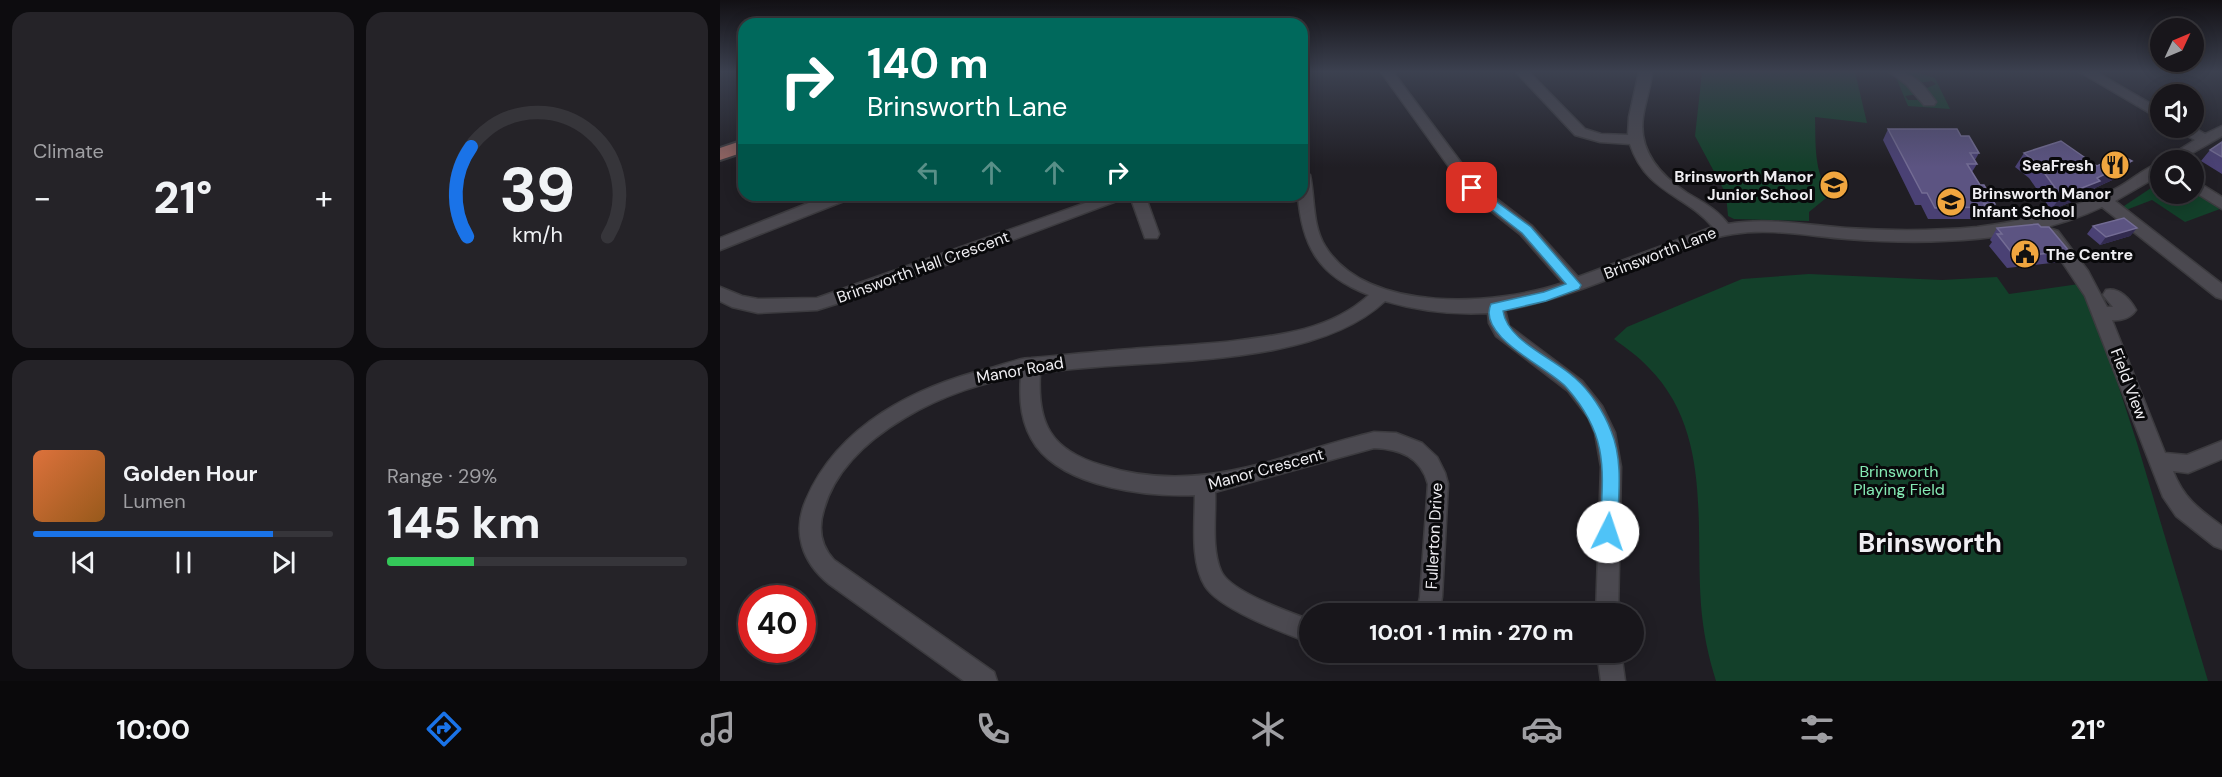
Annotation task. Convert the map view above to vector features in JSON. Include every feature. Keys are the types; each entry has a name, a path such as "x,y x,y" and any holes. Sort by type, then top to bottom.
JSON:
{"main road":[{"path":"720,154 738,148"}],"street":[{"path":"1410,104 1472,188 1526,230 1575,285"},
{"path":"1553,104 1580,132 1600,138 1637,140"},
{"path":"1640,104 1635,130 1645,160 1658,177 1681,196 1709,211 1723,229"},
{"path":"2187,150 2222,130"},
{"name":"Brinsworth Lane","path":"1305,201 1308,223 1317,248 1324,259 1350,279 1381,294 1441,307 1496,308 1546,296 1723,229 1775,227 1858,234 1932,234 1987,230 2040,222 2104,201 2150,175"},
{"path":"2204,192 2222,204"},
{"path":"720,244 829,201"},
{"name":"Brinsworth Hall Crescent","path":"720,293 738,302 758,306 817,304 1107,201"},
{"path":"1139,201 1151,234"},
{"path":"2104,201 2222,293"},
{"name":"Field View","path":"2040,222 2059,242 2082,275 2101,313 2170,490 2183,509 2222,539"},
{"name":"Manor Road","path":"985,681 829,569 818,557 811,542 809,524 820,491 841,458 874,429 915,402 954,385 1031,365 1160,356 1282,342 1316,333 1344,322 1373,303 1381,294"},
{"path":"2101,313 2119,314 2127,310 2112,295"},
{"path":"1496,308 1498,323 1502,331 1575,386 1594,412 1605,433 1611,467 1606,603"},
{"name":"Manor Crescent","path":"1031,365 1029,393 1031,413 1041,438 1050,450 1061,458 1101,476 1126,483 1172,489 1205,486 1231,481 1374,440 1405,443 1428,460"},
{"path":"2159,461 2188,464 2222,450"},
{"name":"Fullerton Drive","path":"1428,460 1436,472 1438,484 1430,603"},
{"path":"1205,486 1208,554 1214,580 1222,590 1299,627"},
{"path":"1610,663 1612,681"}],"green space":[{"path":"1699,104 1862,104 1867,123 1815,117 1818,167 1825,186 1831,194 1809,212 1809,221 1734,219 1728,216 1726,194 1695,136"},
{"path":"1907,104 1947,104 1950,109 1908,106"},
{"path":"2150,189 2150,201 2126,210 2124,206"},
{"path":"2204,198 2220,209 2185,222 2158,204 2204,204"},
{"name":"Brinsworth Playing Field","path":"1809,274 1942,280 1997,277 2009,294 2079,284 2093,308 2137,443 2208,681 1716,681 1706,643 1702,615 1699,511 1692,450 1683,421 1669,393 1645,364 1614,339 1627,327 1742,279"}],"building":[{"path":"1888,129 1957,129 1961,136 1969,136 1979,153 1970,153 1977,164 1967,164 1980,185 1984,185 1995,204 1984,204 1986,207 1935,208 1927,193 1922,193"},
{"path":"2061,141 2097,166 2121,155 2132,161 2097,178 2100,181 2061,196 2038,164 2024,153"},
{"path":"2222,142 2222,157 2210,150"},
{"path":"2124,218 2137,228 2106,237 2093,226"},
{"path":"2038,224 2041,227 2049,227 2069,251 2015,257 1997,234 2002,234 1997,228"}],"place":[{"name":"SeaFresh","path":"2115,165"},
{"name":"Brinsworth Manor Junior School","path":"1834,185"},
{"name":"Brinsworth Manor Infant School","path":"1951,202"},
{"name":"The Centre","path":"2025,254"}],"district":[{"name":"Brinsworth","path":"1930,542"}],"route":[{"path":"1472,188 1534,237 1575,285 1546,296 1496,308 1498,323 1502,331 1510,338 1571,382 1594,412 1605,433 1611,467 1608,532"}]}
